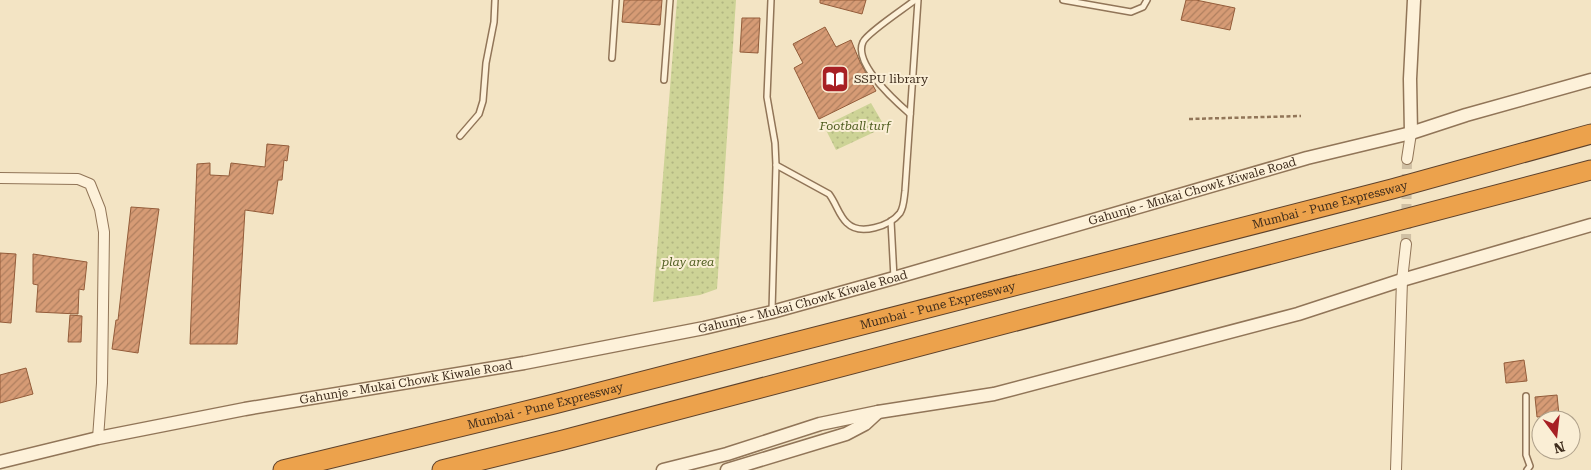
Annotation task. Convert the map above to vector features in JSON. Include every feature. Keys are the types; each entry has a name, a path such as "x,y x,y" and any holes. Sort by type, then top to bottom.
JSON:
{"highway":[{"name":"Mumbai - Pune Expressway","path":"283,470 554,404 1392,189 1591,134"},
{"path":"442,470 563,440 1591,170"}],"street":[{"path":"1407,159 1411,133 1410,79 1414,0"},
{"name":"Gahunje - Mukai Chowk Kiwale Road","path":"0,462 98,438 246,409 428,381 704,328 772,312 1307,158 1411,133 1466,115 1591,80"},
{"path":"0,178 78,179 90,184 100,209 104,232 102,268 102,383 98,438"},
{"path":"663,470 727,454 820,424 878,412 994,394 1298,314 1402,280 1591,224"},
{"path":"1396,470 1402,280 1406,244"},
{"path":"727,470 846,434 865,424 878,412"}],"lane":[{"path":"460,136 479,114 483,101 486,64 494,22 495,0"},
{"path":"612,58 616,0"},
{"path":"664,80 670,0"},
{"path":"771,0 768,97 775,143 776,165 772,312"},
{"path":"776,165 829,194 835,201 844,219 853,228 877,227 891,221 899,214 904,205 916,0"},
{"path":"910,114 890,96 870,71 864,61 861,50 863,42 870,33 916,0"},
{"path":"1063,0 1131,12 1143,7 1147,0"},
{"path":"891,221 894,278"},
{"path":"1526,396 1526,455 1530,466 1527,470"}],"path":[{"path":"1189,119 1300,116"}],"green space":[{"name":"play area","path":"677,0 736,0 717,289 700,295 653,302"},
{"name":"Football turf","path":"871,103 885,127 836,150 824,126"}],"building":[{"path":"624,0 662,0 660,25 622,22"},
{"path":"820,0 866,0 862,14 820,3"},
{"path":"1186,0 1196,0 1235,8 1230,30 1181,20"},
{"path":"742,18 760,18 758,53 740,52"},
{"name":"SSPU library","path":"825,27 836,47 851,40 860,62 876,91 819,119 794,68 803,63 793,44"},
{"path":"267,144 289,146 287,161 284,160 282,180 278,180 273,214 245,210 237,344 190,344 197,164 210,163 210,175 229,176 231,163 265,167"},
{"path":"131,207 159,209 138,353 112,349 116,320 118,320"},
{"path":"0,253 16,254 11,323 0,322"},
{"path":"33,254 87,262 84,290 79,289 78,314 36,312 38,285 33,284"},
{"path":"70,315 82,316 81,342 68,342"},
{"path":"1524,360 1527,381 1506,383 1504,363"},
{"path":"26,368 33,394 0,403 0,375"},
{"path":"1557,395 1558,410 1536,410 1535,397"}],"tunnel":[{"path":"1406,244 1407,159"}],"place":[{"name":"SSPU library","path":"835,79"}]}
